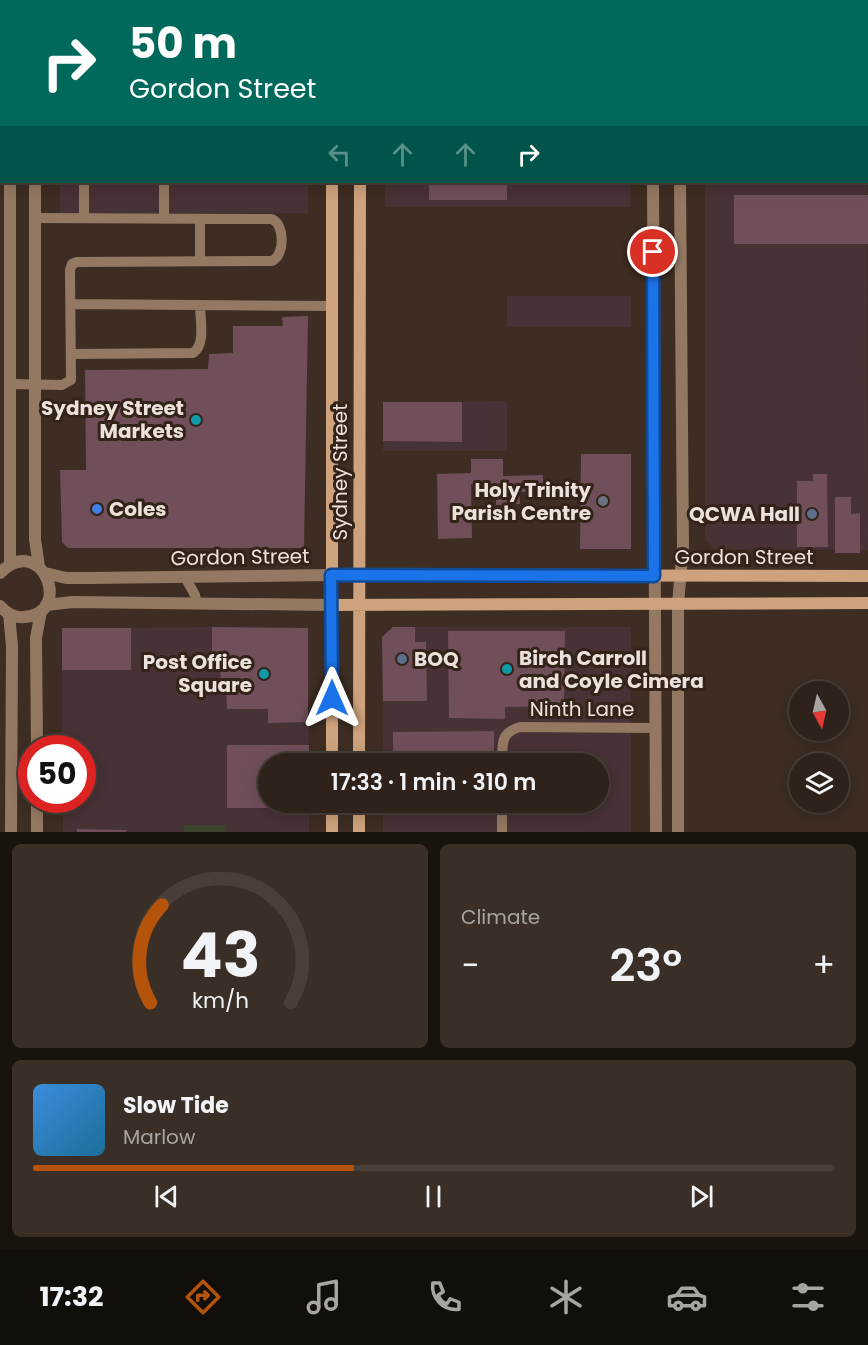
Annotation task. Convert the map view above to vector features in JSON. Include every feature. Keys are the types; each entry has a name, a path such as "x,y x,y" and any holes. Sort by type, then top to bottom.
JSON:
{"main road":[{"name":"Sydney Street","path":"332,183 332,753"},
{"name":"Sydney Street","path":"359,753 360,183"},
{"name":"Gordon Street","path":"331,575 868,576"},
{"path":"331,605 868,603"},
{"path":"332,813 332,832"},
{"path":"359,813 359,832"}],"street":[{"path":"0,573 10,565 10,183"},
{"path":"35,183 35,539 42,570 50,589 36,638 37,735"},
{"path":"653,183 656,832"},
{"path":"678,832 678,604 683,546 680,183"},
{"name":"Gordon Street","path":"10,565 25,562 66,578 331,575"},
{"path":"2,609 25,617 43,608 73,602 331,605"},
{"path":"2,609 12,646 11,832"},
{"path":"37,813 37,832"}],"lane":[{"path":"84,183 84,218"},
{"path":"164,183 164,219"},
{"path":"10,384 67,383 71,380 70,270 72,264 77,262 272,261 281,254 281,226 272,219 35,218"},
{"path":"200,219 200,261"},
{"path":"71,304 332,306"},
{"path":"72,354 193,353 198,350 200,343 201,305"},
{"path":"185,577 195,595 197,604"},
{"name":"Ninth Lane","path":"502,753 505,734 508,730 520,727 656,728"},
{"path":"502,813 502,832"}],"shaded area":[{"path":"60,183 308,183 308,213 60,213"},
{"path":"385,183 630,183 630,207 385,207"},
{"path":"705,183 867,183 868,550 715,549 705,540"},
{"path":"507,296 631,296 631,327 507,327"},
{"path":"507,401 507,451 383,451 383,402"},
{"path":"393,627 631,627 631,832 383,832 383,813 609,813 609,753 383,753 382,637"},
{"path":"62,628 308,628 309,753 258,753 258,813 309,813 309,832 63,832 63,813 96,813 96,735 62,735"}],"green space":[{"path":"184,825 226,825 226,832 184,832"}],"building":[{"path":"429,183 507,183 507,200 429,200"},
{"path":"734,195 868,195 868,244 734,244"},
{"name":"Sydney Street Markets","path":"308,316 304,548 68,548 62,542 60,470 86,470 85,370 208,369 209,354 233,353 233,326 283,326 282,317"},
{"path":"383,402 462,402 462,442 383,441"},
{"path":"581,454 631,454 631,549 580,549"},
{"path":"471,459 503,459 503,476 543,475 543,492 519,492 520,504 496,505 496,494 485,494 485,484 471,484 472,538 438,539 437,474 471,473"},
{"name":"QCWA Hall","path":"813,474 827,474 828,547 797,547 797,481 813,481"},
{"path":"835,497 851,497 851,514 860,513 860,553 835,553"},
{"name":"Post Office Square","path":"212,627 308,628 308,722 268,723 268,709 227,709 226,685 221,685 220,663 212,664"},
{"path":"393,627 415,627 415,642 426,642 427,701 383,701 382,637"},
{"path":"62,628 131,628 131,670 62,670"},
{"name":"Birch Carroll and Coyle Cimera","path":"448,631 565,631 564,706 505,707 505,719 449,718"},
{"path":"494,731 494,753 393,753 393,732"},
{"path":"227,745 309,745 309,753 258,753 258,808 227,808"},
{"path":"77,829 126,830 126,832 77,832"}],"place":[{"name":"Sydney Street Markets","path":"196,420"},
{"name":"Holy Trinity Parish Centre","path":"603,501"},
{"name":"Coles","path":"97,509"},
{"name":"QCWA Hall","path":"812,514"},
{"name":"BOQ","path":"402,659"},
{"name":"Birch Carroll and Coyle Cimera","path":"507,669"},
{"name":"Post Office Square","path":"264,674"}],"route":[{"path":"332,698 331,575 654,576 653,252"}]}
